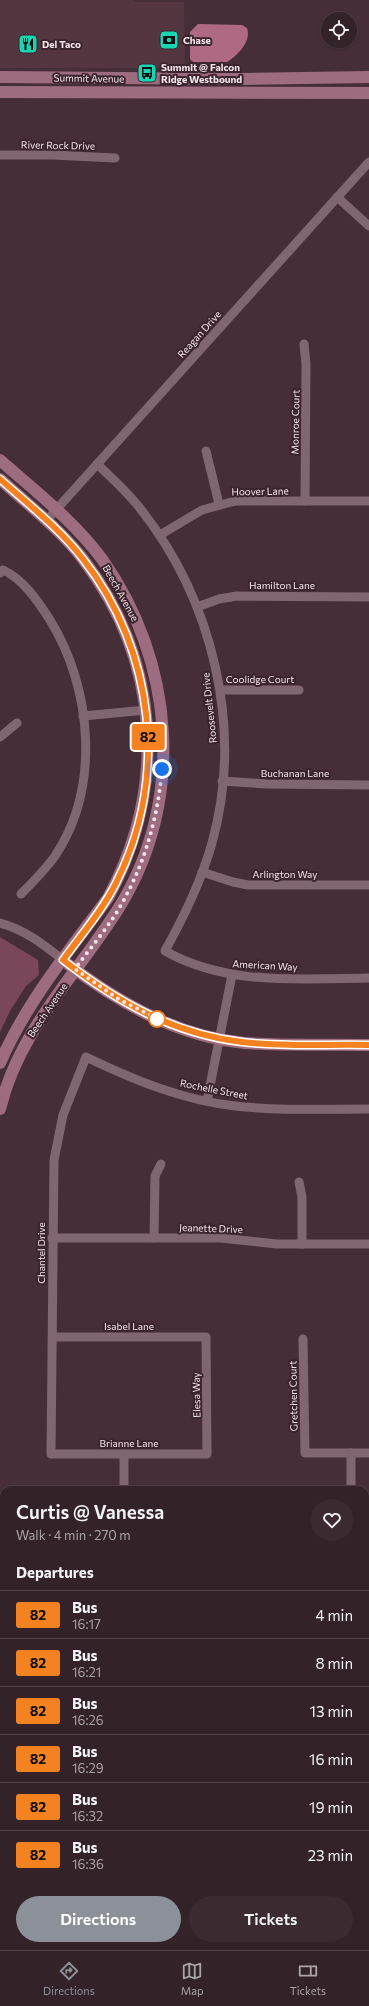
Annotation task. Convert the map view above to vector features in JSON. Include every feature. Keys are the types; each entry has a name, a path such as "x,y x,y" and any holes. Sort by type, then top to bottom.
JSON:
{"main road":[{"name":"Summit Avenue","path":"0,77 242,79 369,77"},
{"name":"Summit Avenue","path":"0,92 369,93"},
{"name":"Beech Avenue","path":"0,460 81,534 101,558 134,612 147,644 156,680 163,731 163,758 160,791 153,827 145,853 121,905 42,1014 26,1040 13,1070 0,1109"},
{"name":"Beech Avenue","path":"0,479 46,521 82,558 102,586 120,619 132,647 142,682 148,735 148,768 143,803 130,850 108,898 27,1011 10,1040 0,1063"},
{"path":"63,960 120,1000 146,1014 179,1028 219,1038 258,1043 369,1045"}],"street":[{"name":"River Rock Drive","path":"0,156 53,155 115,158"},
{"name":"Reagan Drive","path":"46,521 369,162"},
{"path":"337,197 369,226"},
{"name":"Monroe Court","path":"304,344 306,364 305,501"},
{"path":"206,451 219,504"},
{"name":"Roosevelt Drive","path":"97,464 139,507 160,535 184,578 197,607 211,647 220,690 224,744 222,781 217,821 202,872 184,915 165,951"},
{"name":"Hoover Lane","path":"160,535 186,518 219,504 235,501 369,500"},
{"path":"1,571 14,576 31,594 52,624 74,672 84,716 86,754 84,771 79,798 70,827 56,855 47,868 21,894"},
{"name":"Hamilton Lane","path":"197,607 219,599 237,596 369,597"},
{"name":"Coolidge Court","path":"220,690 299,690"},
{"path":"84,716 146,710"},
{"path":"0,738 17,723"},
{"name":"Buchanan Lane","path":"222,781 267,784 369,784"},
{"name":"Arlington Way","path":"202,872 229,881 248,885 369,885"},
{"path":"0,923 28,935 63,960"},
{"name":"American Way","path":"165,951 199,966 232,975 267,978 369,978"},
{"path":"207,1101 232,975"},
{"name":"Rochelle Street","path":"86,1057 147,1084 207,1101 261,1108 369,1109"},
{"name":"Chantel Drive","path":"51,1454 53,1178 58,1137 72,1090 86,1057"},
{"path":"154,1238 155,1176 161,1164"},
{"path":"299,1182 302,1197 302,1244"},
{"name":"Jeanette Drive","path":"52,1238 221,1238 277,1244 369,1244"},
{"name":"Isabel Lane","path":"52,1337 206,1336"},
{"name":"Elesa Way","path":"206,1336 207,1454"},
{"name":"Gretchen Court","path":"303,1339 305,1453 351,1453"},
{"path":"351,1486 351,1453 369,1453"},
{"name":"Brianne Lane","path":"51,1454 207,1454"},
{"path":"124,1454 124,1486"}],"shaded area":[{"path":"0,0 133,0 133,2 184,2 185,68 0,68"},
{"path":"198,24 242,25 247,28 248,33 246,43 235,56 227,62 193,62 190,59 190,32"},
{"path":"0,937 38,960 39,975 26,986 10,1011 0,1032"}],"bus line":[{"name":"82","path":"0,479 58,531 82,558 102,586 120,619 132,647 142,682 146,710 148,768 143,803 130,850 108,898 63,960 120,1000 150,1016 179,1028 228,1040 244,1042 369,1045"}],"place":[{"name":"Chase","path":"169,40"},
{"name":"Del Taco","path":"28,44"},
{"name":"Summit @ Falcon Ridge Westbound","path":"147,73"}],"route":[{"path":"157,1019 160,1020 120,1000 75,969 121,905 136,874 145,853 153,827 160,791 162,769"}]}
